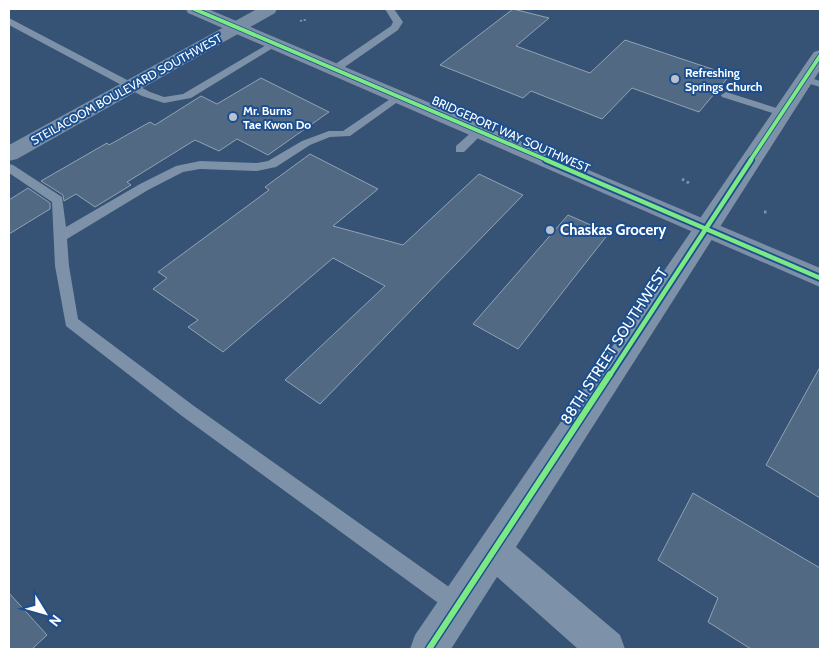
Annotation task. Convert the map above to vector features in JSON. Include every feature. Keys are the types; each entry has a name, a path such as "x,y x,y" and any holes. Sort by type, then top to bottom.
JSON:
{"main road":[{"name":"BRIDGEPORT WAY SOUTHWEST","path":"194,9 238,26 820,278"},
{"name":"STEILACOOM BOULEVARD SOUTHWEST","path":"9,154 269,9"}],"street":[{"name":"88TH STREET SOUTHWEST","path":"429,649 495,552 704,229 782,113 813,81 820,56"},
{"path":"495,552 606,649"}],"lane":[{"path":"335,69 395,28 398,22 390,9"},
{"path":"9,21 158,100 167,101 182,98 276,43"},
{"path":"726,95 782,113"},
{"path":"60,237 144,187 180,169 200,165 257,167 272,164 314,140 329,134 346,134 399,96"},
{"path":"460,149 479,131"},
{"path":"9,168 58,200 62,266 71,322 188,410 459,606"}],"path":[{"path":"682,179 689,183"},
{"path":"764,212 769,212"}],"building":[{"path":"513,9 549,18 516,46 590,73 625,40 730,75 699,112 632,88 602,119 531,91 523,98 440,65"},
{"path":"261,78 329,112 268,155 237,139 219,151 195,140 127,182 131,185 95,207 76,194 64,201 63,195 41,181 107,143 109,145 150,122 155,125 201,96 217,104"},
{"path":"310,154 378,189 333,226 403,245 479,174 523,195 320,404 285,380 385,286 333,258 223,352 188,327 198,320 153,289 167,278 158,272 269,190 265,187"},
{"path":"28,188 50,203 50,209 9,234 9,200"},
{"path":"568,215 609,233 518,349 473,324"},
{"path":"820,367 820,498 766,465"},
{"path":"693,493 820,568 820,649 751,649 708,622 718,598 658,560"},
{"path":"9,593 47,635 32,649 9,649"}],"cycle path":[{"path":"194,9 820,278"},
{"path":"429,649 820,56"}],"place":[{"name":"Refreshing Springs Church","path":"675,79"},
{"name":"Mr. Burns Tae Kwon Do","path":"233,117"},
{"name":"Chaskas Grocery","path":"550,230"}]}
